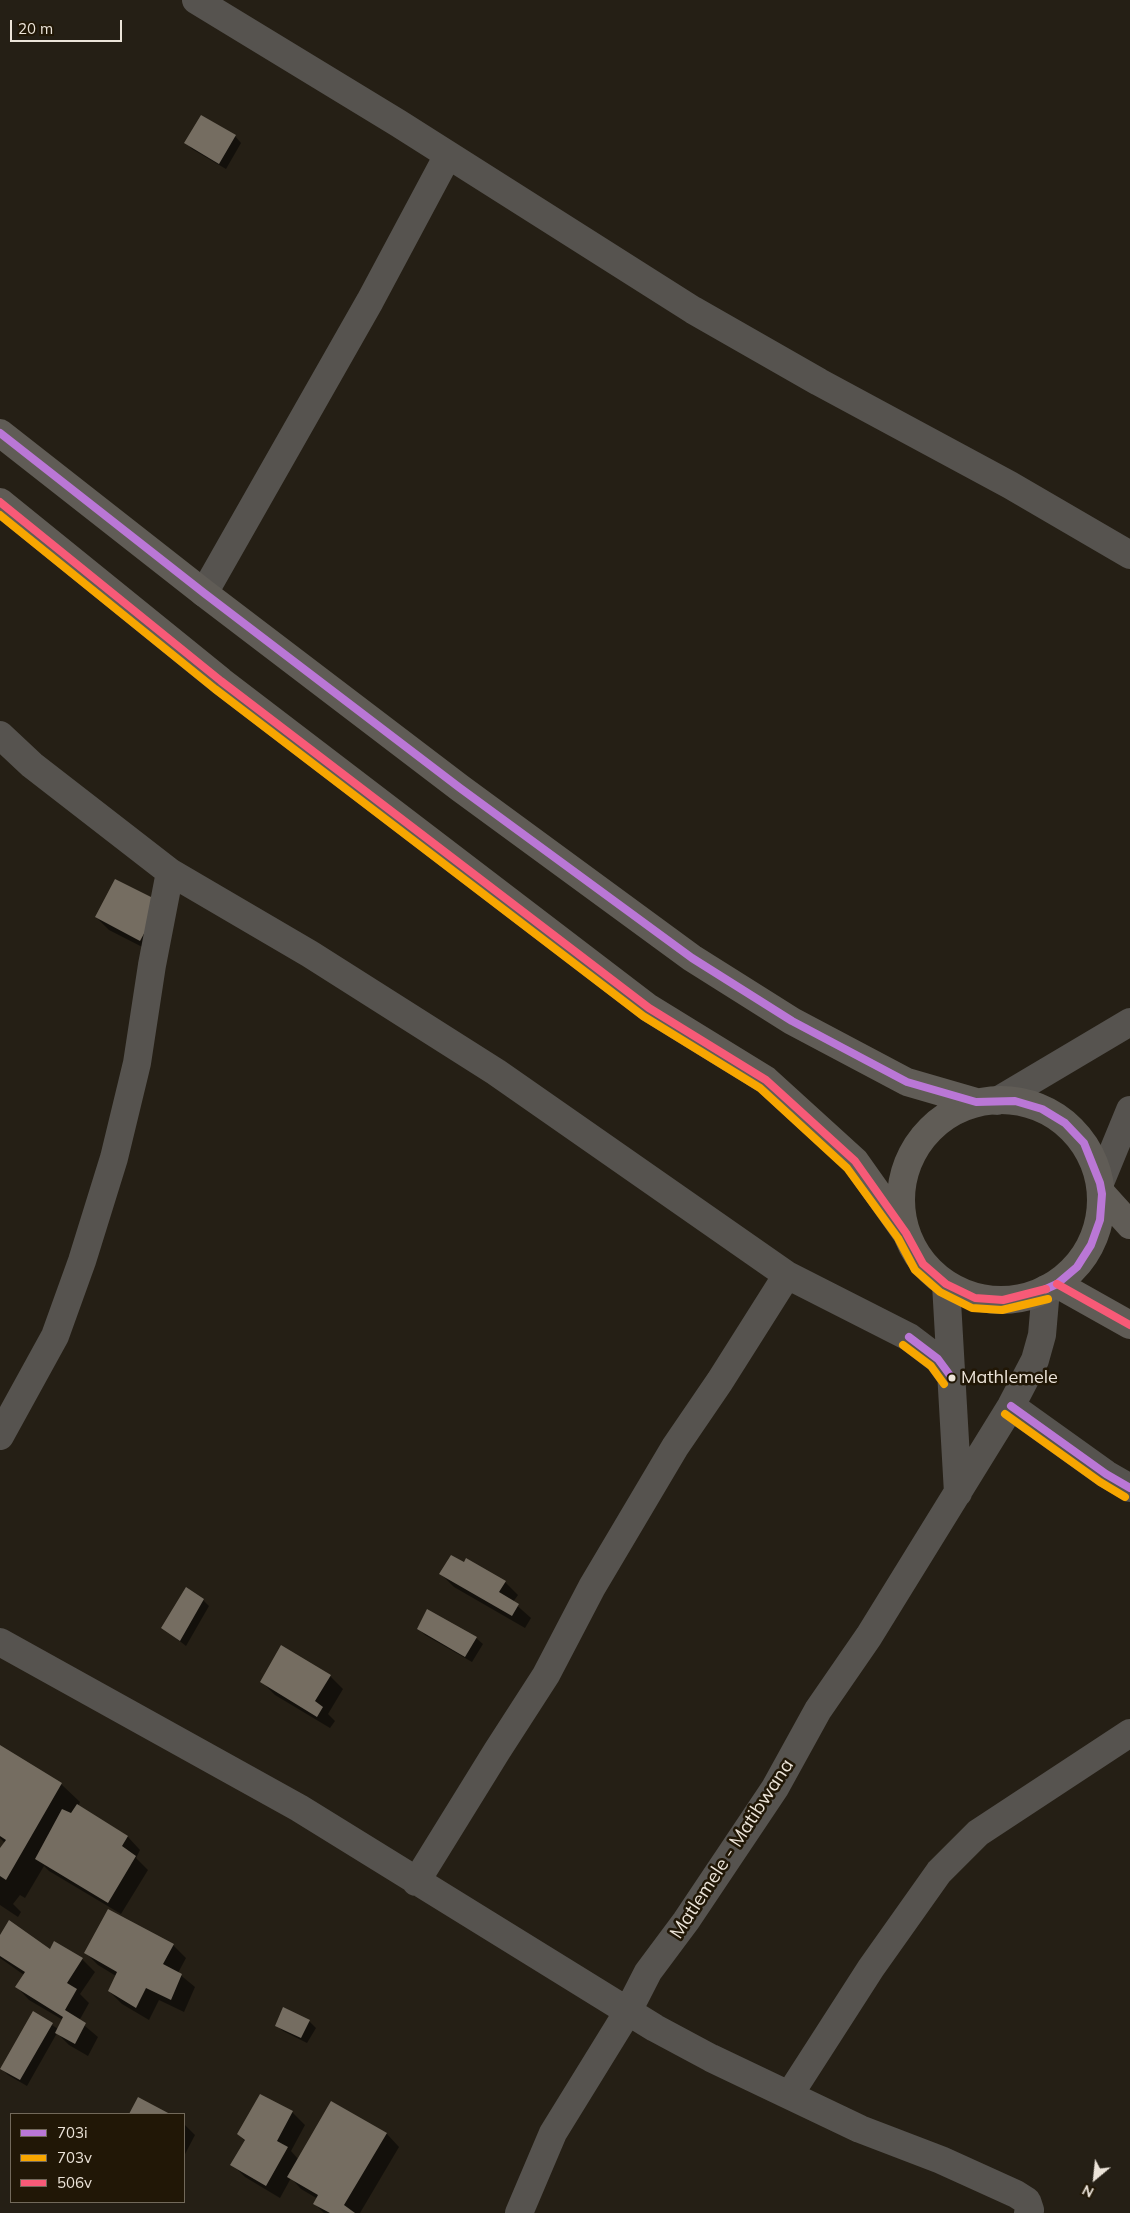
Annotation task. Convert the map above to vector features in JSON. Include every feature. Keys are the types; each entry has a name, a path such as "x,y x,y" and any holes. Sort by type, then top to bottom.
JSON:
{"main road":[{"path":"0,433 204,593 460,788 692,958 792,1021 907,1082 987,1101 1016,1101 1042,1109 1065,1123 1084,1143 1101,1188 1130,1225"},
{"path":"0,502 221,681 641,1002 766,1080 856,1161 906,1232 923,1264 946,1284 974,1298 1003,1300 1051,1287 1077,1267 1091,1245 1100,1220 1101,1188"},
{"path":"906,1232 902,1206 903,1177 915,1148 935,1124 987,1101"},
{"path":"1051,1287 1130,1325"}],"street":[{"path":"196,0 398,123 693,310 819,382 1010,485 1130,555"},
{"path":"204,593 370,301 448,155"},
{"path":"0,735 32,765 170,872 310,954 496,1072 787,1275 909,1338 938,1359 952,1378"},
{"path":"0,1436 55,1336 82,1261 114,1158 137,1063 152,965 170,872"},
{"path":"987,1101 1130,1022"},
{"path":"1101,1188 1130,1110"},
{"path":"416,1882 546,1676 592,1586 675,1447 720,1381 787,1275"},
{"path":"946,1284 958,1493"},
{"name":"Matlemele - Matibwana","path":"519,2213 553,2133 627,2013 648,1972 686,1921 776,1788 818,1710 869,1636 1011,1406 1035,1360 1051,1287"},
{"path":"1011,1406 1106,1474 1130,1488"},
{"path":"0,1642 298,1808 627,2013 711,2058 860,2128 941,2160 1016,2194 1027,2201 1030,2210 1028,2213"},
{"path":"790,2094 871,1968 939,1872 978,1833 1130,1733"}],"building":[{"path":"201,115 236,135 219,164 184,143"},
{"path":"115,879 161,902 140,941 95,917"},
{"path":"451,1555 464,1562 466,1558 506,1581 499,1592 519,1604 512,1616 439,1574"},
{"path":"186,1587 204,1599 180,1641 161,1628"},
{"path":"427,1609 477,1637 465,1657 417,1629"},
{"path":"281,1645 331,1675 315,1701 323,1707 317,1717 260,1682"},
{"path":"0,1745 62,1783 6,1880 0,1876 0,1848 6,1840 0,1836"},
{"path":"77,1804 128,1836 122,1846 136,1856 108,1903 35,1859 62,1809 71,1813"},
{"path":"108,1909 174,1944 163,1964 182,1974 171,2000 146,1988 136,2008 108,1991 117,1972 84,1953"},
{"path":"9,1920 50,1949 54,1941 83,1958 67,1983 77,1989 65,2010 86,2023 75,2044 55,2033 63,2017 15,1987 25,1972 0,1956 0,1935"},
{"path":"283,2007 310,2020 301,2038 275,2026"},
{"path":"33,2011 53,2023 20,2080 0,2069"},
{"path":"260,2094 293,2111 277,2141 288,2147 266,2186 230,2165 245,2140 237,2134"},
{"path":"138,2097 168,2113 130,2113"},
{"path":"331,2101 387,2133 344,2205 355,2213 330,2213 313,2204 318,2195 287,2177"}],"transit line":[{"name":"703i","path":"0,433 204,593 460,788 692,958 792,1021 907,1082 976,1102 1015,1101 1042,1109 1065,1123 1084,1143 1100,1183 1102,1194 1100,1220 1091,1245 1077,1267 1057,1284 1046,1289"},
{"name":"506v","path":"0,502 221,681 649,1008 766,1080 855,1161 906,1233 923,1264 946,1284 975,1298 1003,1300 1046,1289"},
{"name":"703v","path":"0,515 215,689 643,1016 760,1088 847,1168 898,1238 915,1270 940,1292 972,1308 1002,1310 1048,1299"},
{"name":"506v","path":"1057,1284 1130,1325"},
{"name":"703i","path":"909,1337 938,1359 952,1378"},
{"name":"703v","path":"903,1345 931,1366 944,1384"},
{"name":"703i","path":"1011,1406 1106,1474 1130,1488"},
{"name":"703v","path":"1005,1414 1100,1482 1125,1497"}],"place":[{"name":"Mathlemele","path":"952,1378"}]}
